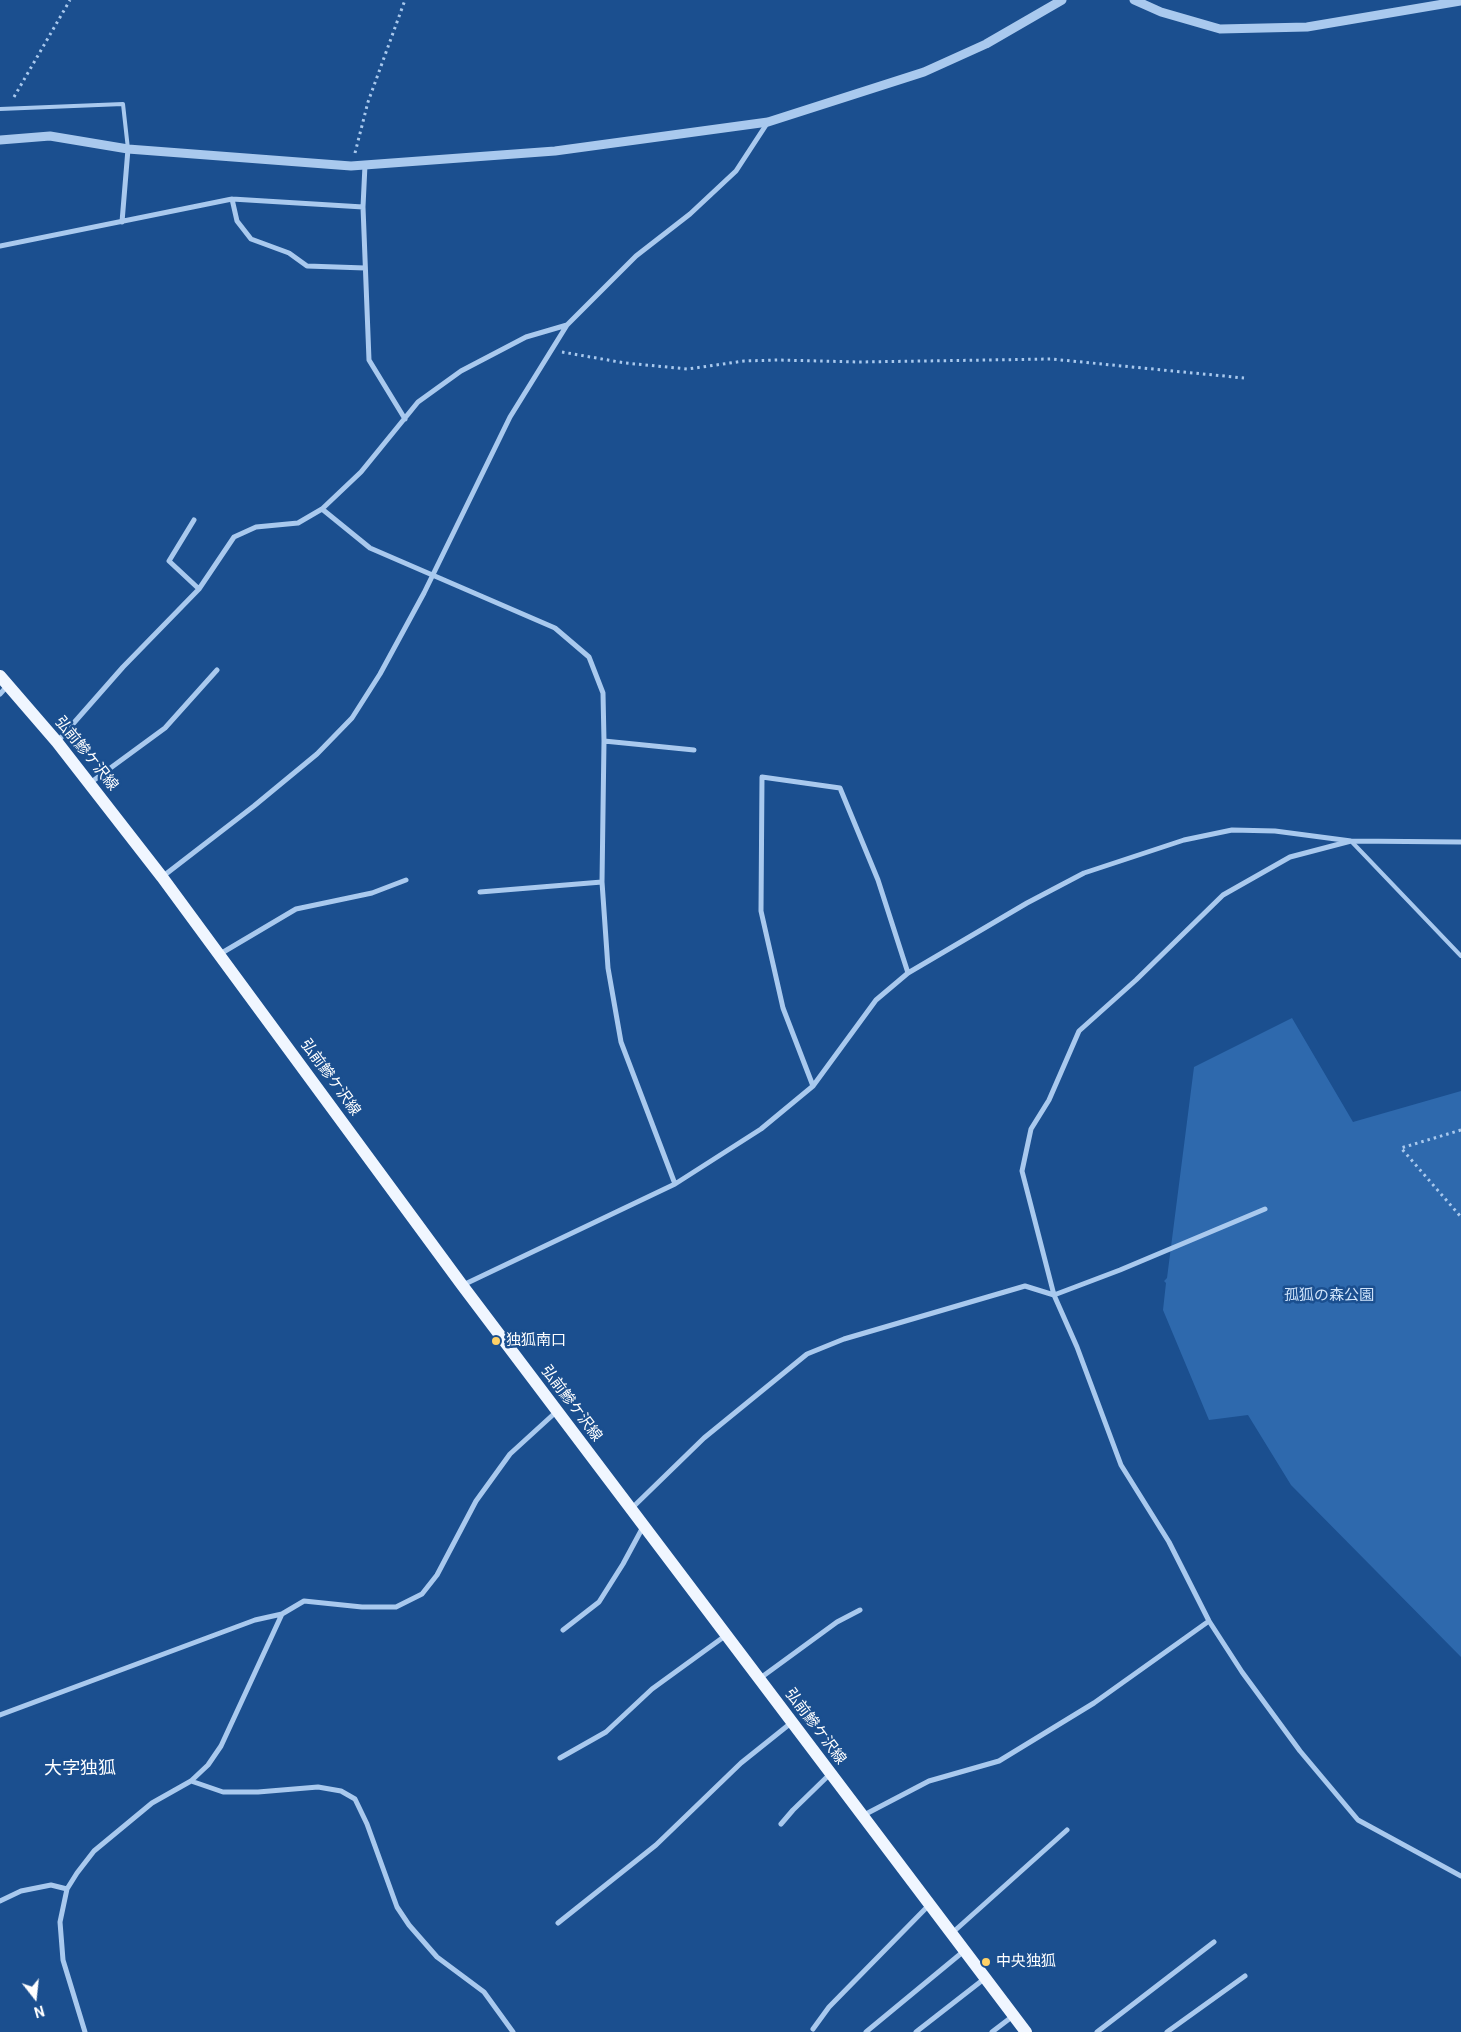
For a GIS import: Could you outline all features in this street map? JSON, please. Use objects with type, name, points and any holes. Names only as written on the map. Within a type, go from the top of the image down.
[{"type":"main road","name":"弘前鰺ケ沢線","points":[[3,685],[57,742],[162,877],[462,1285],[1026,2032]]},
{"type":"street","points":[[0,140],[50,136],[128,150],[351,166],[555,152],[768,122],[924,72],[986,44],[1062,0]]},
{"type":"street","points":[[1134,0],[1161,12],[1220,29],[1307,27],[1461,2]]},
{"type":"street","points":[[162,877],[254,806],[317,754],[352,718],[380,674],[433,574],[510,417],[567,325],[636,256],[690,214],[736,170],[768,122]]},
{"type":"street","points":[[122,222],[128,150]]},
{"type":"street","points":[[366,165],[363,207],[369,360],[404,419]]},
{"type":"street","points":[[0,246],[232,199],[363,207]]},
{"type":"street","points":[[232,199],[237,221],[251,239],[290,253],[307,266],[366,268]]},
{"type":"street","points":[[57,742],[123,667],[199,589],[234,538],[256,528],[298,523],[322,509],[361,472],[418,402],[462,371],[526,337],[567,325]]},
{"type":"street","points":[[322,509],[370,548],[555,628],[589,658],[602,693],[604,741],[602,882],[608,968],[621,1042],[675,1184]]},
{"type":"street","points":[[194,520],[169,561],[199,589]]},
{"type":"street","points":[[89,784],[165,728],[217,670]]},
{"type":"street","points":[[604,741],[694,750]]},
{"type":"street","points":[[813,1086],[782,1008],[761,911],[762,777],[840,788],[878,880],[908,973]]},
{"type":"street","points":[[462,1285],[675,1184],[761,1129],[813,1086],[876,1000],[908,973],[1027,903],[1084,873],[1184,840],[1232,830],[1275,831],[1351,841],[1461,842]]},
{"type":"street","points":[[1351,841],[1290,857],[1222,895],[1136,980],[1079,1031],[1049,1100],[1031,1129],[1022,1171],[1054,1295],[1078,1347],[1121,1465],[1169,1542],[1209,1621],[1242,1672],[1300,1751],[1358,1820],[1461,1876]]},
{"type":"street","points":[[219,954],[296,908],[372,893],[406,880]]},
{"type":"street","points":[[480,892],[602,882]]},
{"type":"street","points":[[631,1509],[704,1438],[806,1354],[844,1339],[1025,1286],[1054,1295],[1120,1270],[1265,1209]]},
{"type":"street","points":[[0,1715],[256,1620],[282,1614],[304,1601],[362,1607],[396,1607],[422,1594],[437,1575],[481,1493],[510,1454],[557,1411]]},
{"type":"street","points":[[563,1630],[599,1602],[623,1564],[643,1526]]},
{"type":"street","points":[[759,1679],[837,1622],[860,1610]]},
{"type":"street","points":[[85,2032],[63,1960],[60,1922],[67,1889],[94,1851],[152,1803],[191,1781],[208,1765],[221,1746],[282,1614]]},
{"type":"street","points":[[862,1816],[929,1782],[999,1761],[1094,1703],[1209,1621]]},
{"type":"street","points":[[560,1758],[606,1732],[652,1689],[726,1635]]},
{"type":"street","points":[[558,1923],[656,1845],[742,1763],[792,1723]]},
{"type":"street","points":[[782,1824],[793,1810],[830,1774]]},
{"type":"street","points":[[191,1781],[224,1792],[258,1792],[318,1787],[341,1791],[356,1798],[368,1824],[397,1907],[409,1925],[437,1957],[484,1992],[513,2032]]},
{"type":"street","points":[[951,1934],[1066,1830]]},
{"type":"street","points":[[0,1901],[20,1891],[51,1885],[67,1889]]},
{"type":"street","points":[[813,2029],[829,2007],[929,1905]]},
{"type":"street","points":[[1097,2032],[1214,1942]]},
{"type":"street","points":[[866,2032],[964,1951]]},
{"type":"street","points":[[1168,2032],[1245,1976]]},
{"type":"street","points":[[916,2032],[985,1979]]},
{"type":"street","points":[[992,2032],[1013,2016]]},
{"type":"lane","points":[[0,109],[123,104],[128,150]]},
{"type":"lane","points":[[1351,841],[1461,956]]},
{"type":"path","points":[[8,108],[70,0]]},
{"type":"path","points":[[351,166],[368,102],[405,0]]},
{"type":"path","points":[[552,350],[625,363],[688,369],[744,361],[778,360],[860,362],[1050,359],[1244,378]]},
{"type":"path","points":[[1461,1130],[1401,1148],[1461,1217]]},
{"type":"green space","name":"孤狐の森公園","points":[[1292,1018],[1353,1122],[1461,1091],[1461,1657],[1291,1485],[1248,1415],[1209,1420],[1163,1310],[1166,1283],[1164,1281],[1167,1278],[1194,1067]]},
{"type":"place","name":"独狐南口","points":[[496,1341]]},
{"type":"place","name":"中央独狐","points":[[986,1962]]},
{"type":"district","name":"大字独狐","points":[[80,1769]]}]
